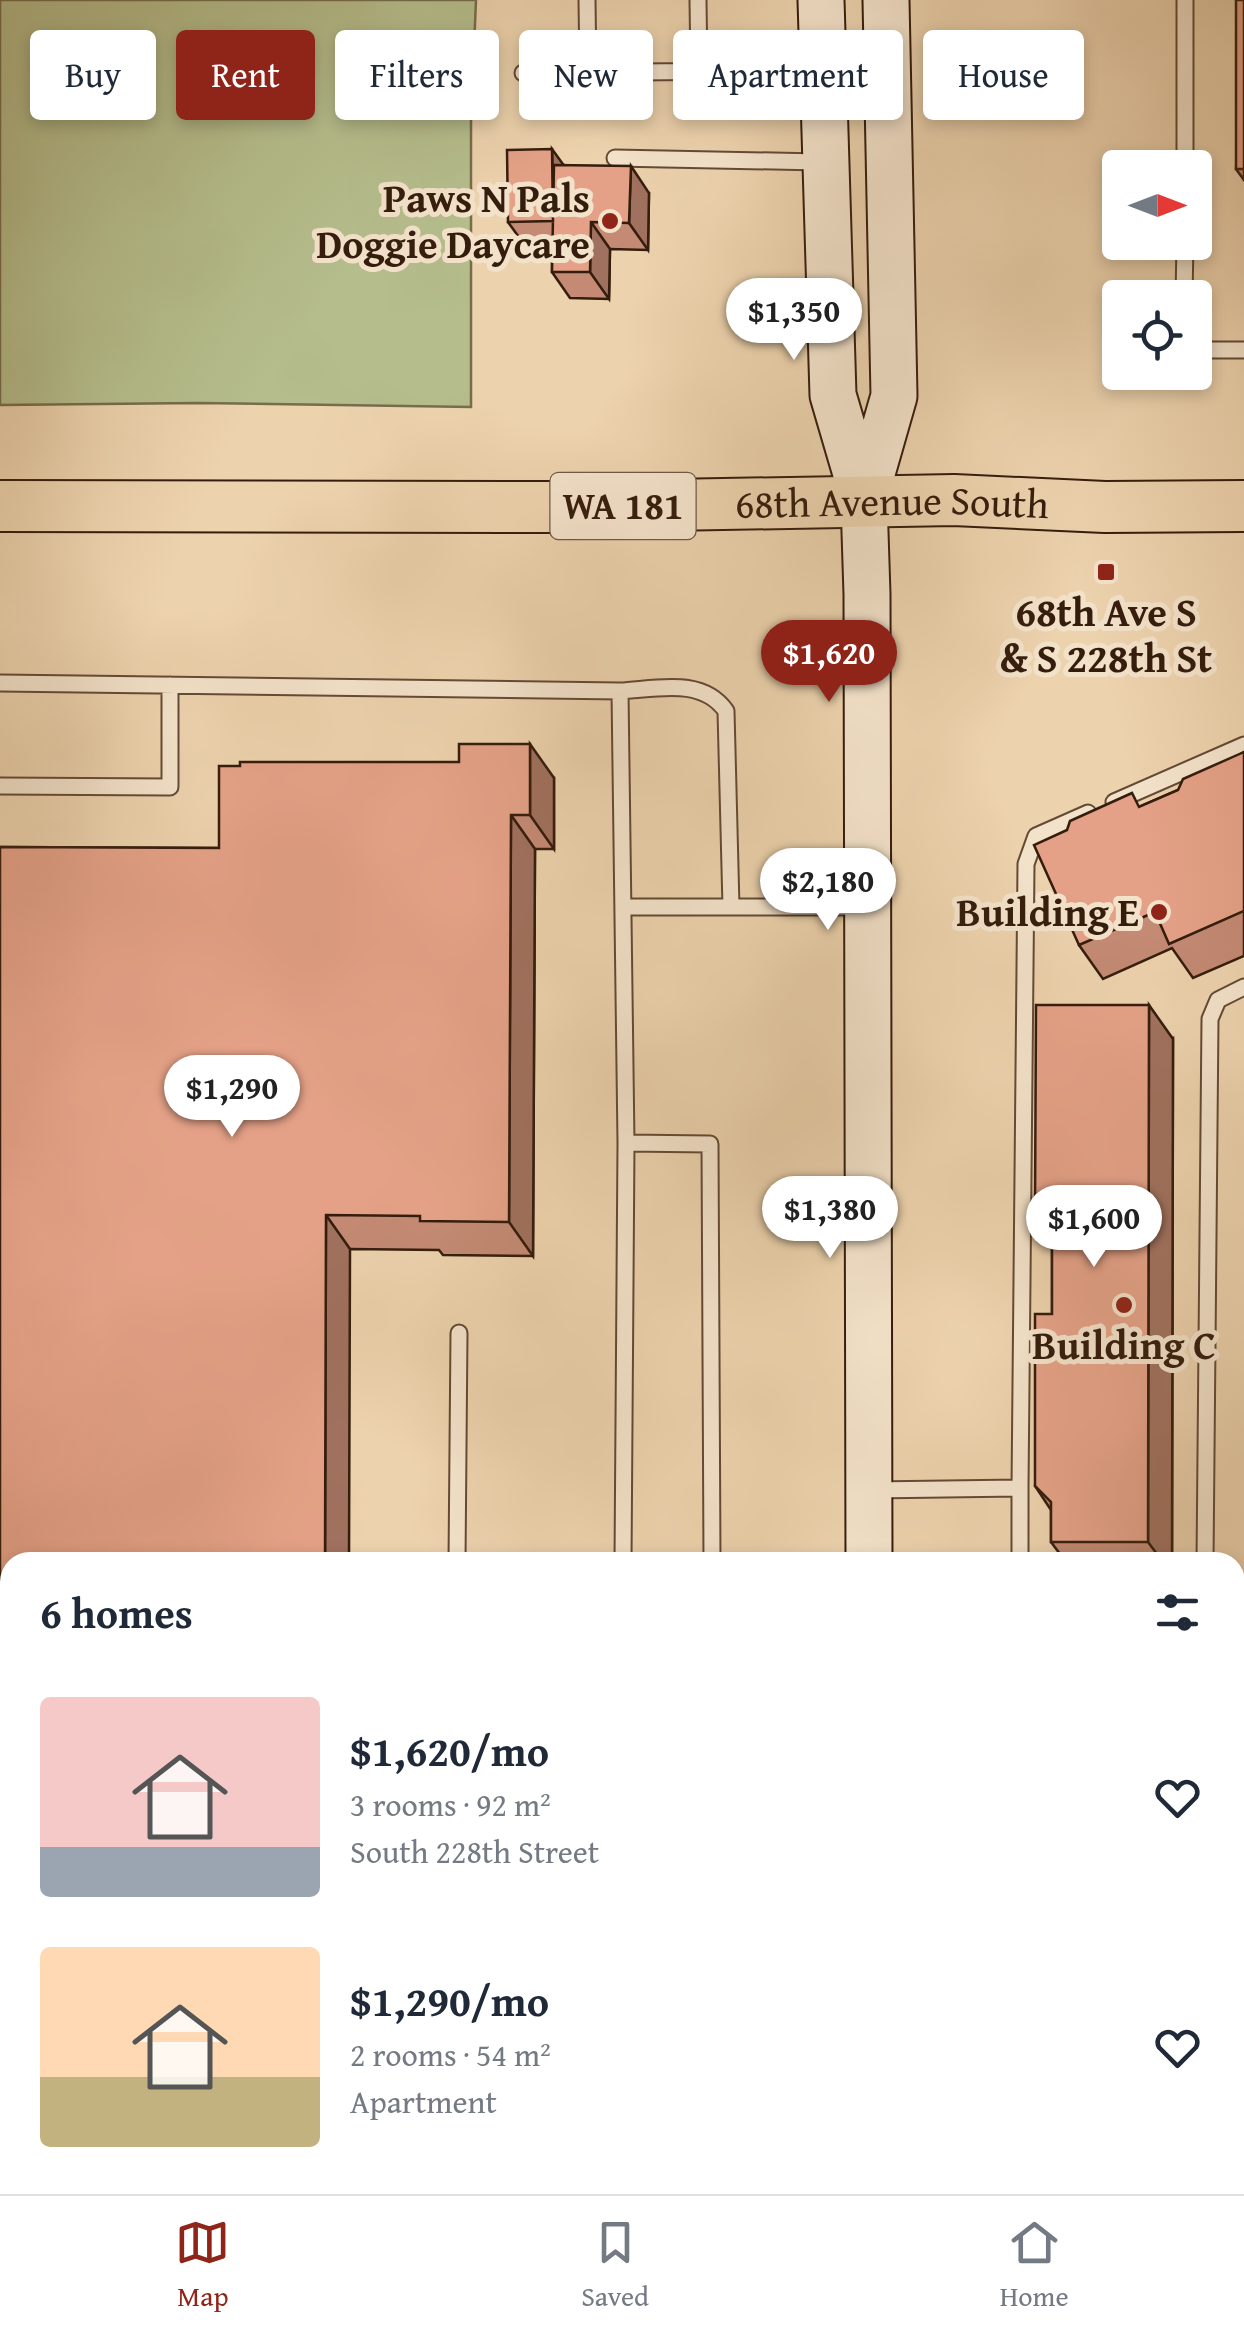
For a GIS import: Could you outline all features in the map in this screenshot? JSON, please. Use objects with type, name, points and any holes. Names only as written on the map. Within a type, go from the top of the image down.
[{"type":"main road","points":[[821,0],[833,395],[864,501],[867,594],[869,1552]]},
{"type":"main road","points":[[864,501],[894,396],[886,0]]},
{"type":"main road","name":"68th Avenue South","points":[[0,506],[557,507],[954,500],[1105,507],[1244,506]]},
{"type":"lane","points":[[588,0],[588,30]]},
{"type":"lane","points":[[698,0],[698,30]]},
{"type":"lane","points":[[1185,0],[1185,150]]},
{"type":"lane","points":[[615,158],[824,162]]},
{"type":"lane","points":[[1212,350],[1244,350]]},
{"type":"lane","points":[[0,683],[696,688],[718,700],[726,711],[730,907]]},
{"type":"lane","points":[[0,786],[170,787],[170,685]]},
{"type":"lane","points":[[620,690],[626,1143],[623,1552]]},
{"type":"lane","points":[[1020,1552],[1026,864],[1036,836],[1244,745]]},
{"type":"lane","points":[[624,907],[866,907]]},
{"type":"lane","points":[[1205,1552],[1210,1019],[1218,1000],[1244,988]]},
{"type":"lane","points":[[626,1143],[710,1144],[712,1552]]},
{"type":"lane","points":[[458,1552],[459,1333]]},
{"type":"lane","points":[[868,1490],[1020,1488]]},
{"type":"green space","points":[[0,0],[476,0],[475,30],[335,30],[335,120],[471,120],[471,407],[0,405]]},
{"type":"building","points":[[1236,0],[1244,0],[1244,169],[1236,169]]},
{"type":"building","points":[[552,149],[553,221],[508,222],[507,150]]},
{"type":"building","points":[[554,165],[631,166],[629,223],[591,222],[590,272],[552,272]]},
{"type":"building","points":[[459,744],[530,744],[530,815],[511,815],[509,1222],[326,1215],[325,1552],[0,1552],[0,847],[219,848],[219,766],[240,766],[240,762],[459,762]]},
{"type":"building","name":"Building E","points":[[1244,752],[1244,911],[1169,944],[1155,912],[1079,945],[1034,845],[1067,830],[1070,821],[1132,793],[1139,807],[1178,790],[1183,779]]},
{"type":"building","name":"Building C","points":[[1036,1005],[1149,1005],[1148,1542],[1051,1542],[1051,1502],[1035,1486],[1035,1314],[1052,1314],[1052,1227],[1035,1212]]},
{"type":"place","name":"Paws N Pals Doggie Daycare","points":[[610,221]]},
{"type":"place","name":"68th Ave S & S 228th St","points":[[1106,572]]},
{"type":"place","name":"Building E","points":[[1159,912]]},
{"type":"place","name":"Building C","points":[[1124,1305]]}]
